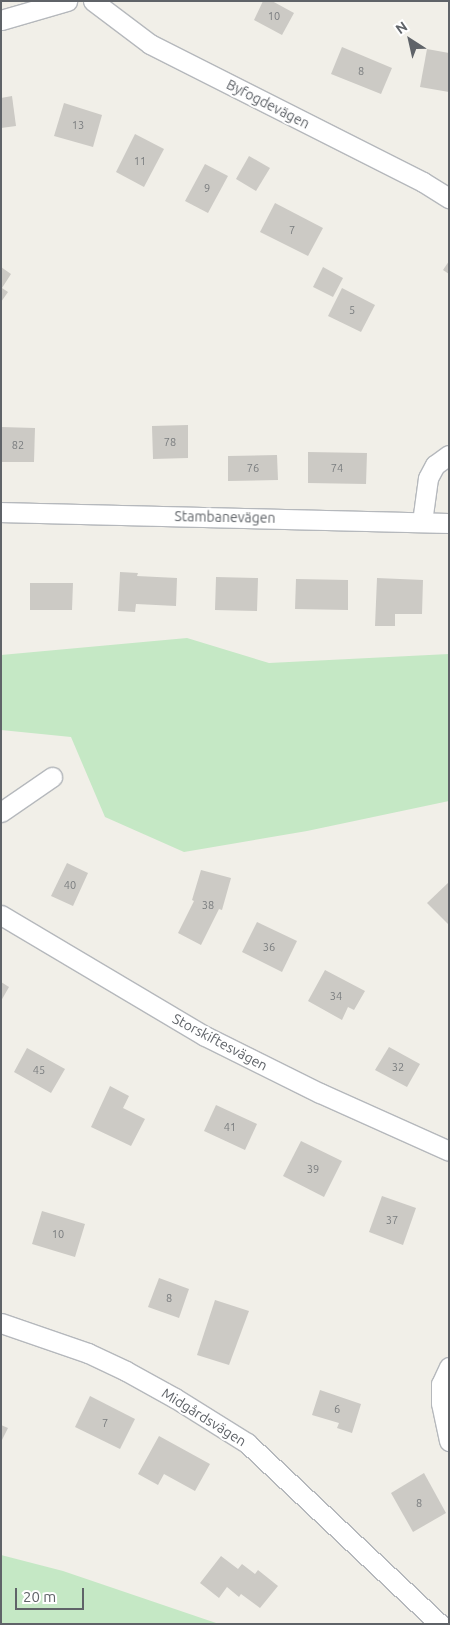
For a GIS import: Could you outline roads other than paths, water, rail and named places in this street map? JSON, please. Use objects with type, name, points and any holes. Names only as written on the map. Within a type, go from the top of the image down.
[{"type":"street","points":[[1,20],[67,1]]},
{"type":"street","name":"Byfogdevägen","points":[[93,1],[150,44],[423,182],[449,198]]},
{"type":"street","points":[[422,522],[428,478],[435,465],[449,455]]},
{"type":"street","name":"Stambanevägen","points":[[1,512],[449,523]]},
{"type":"street","points":[[1,812],[52,777]]},
{"type":"street","name":"Storskiftesvägen","points":[[1,914],[205,1036],[320,1093],[449,1151]]},
{"type":"street","name":"Midgårdsvägen","points":[[1,1323],[88,1353],[126,1371],[176,1398],[247,1443],[440,1624]]},
{"type":"street","points":[[449,1367],[441,1384],[441,1403],[449,1441]]}]
